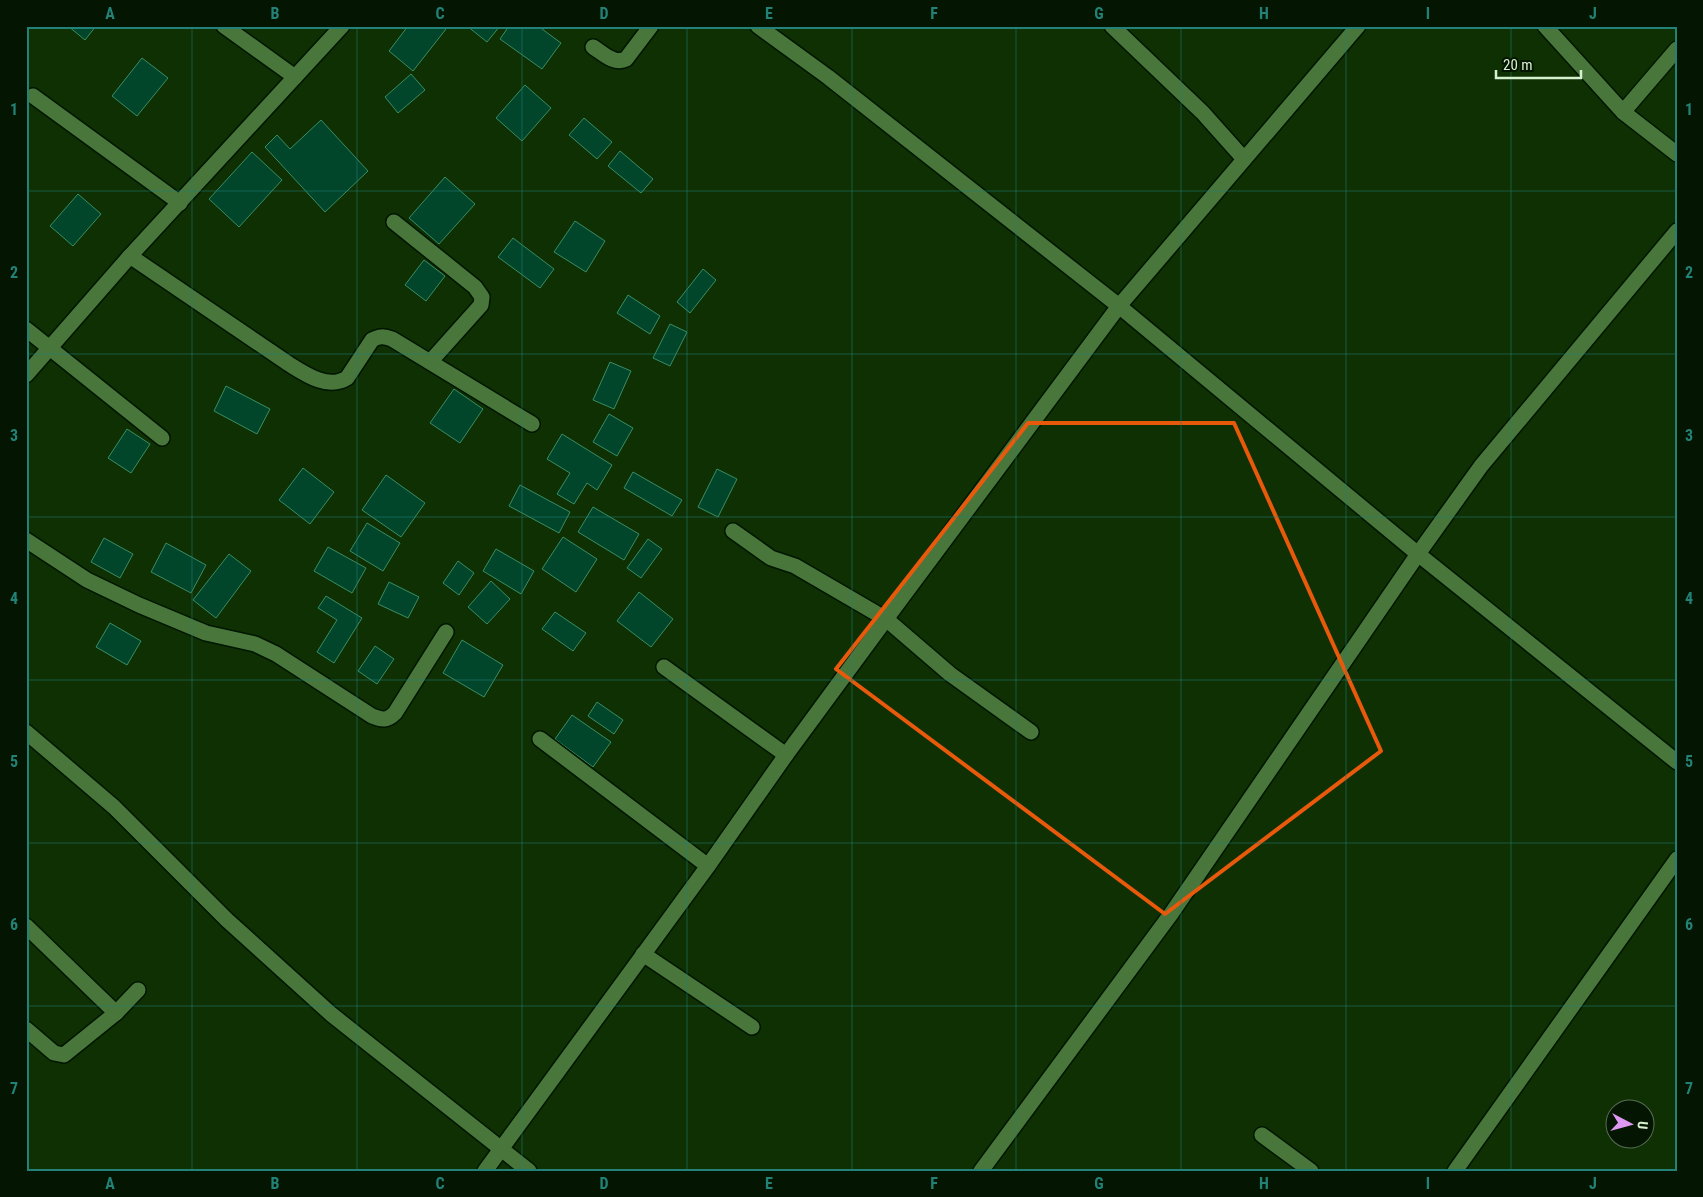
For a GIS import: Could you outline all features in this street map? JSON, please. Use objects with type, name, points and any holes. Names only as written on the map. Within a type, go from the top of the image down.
[{"type":"street","points":[[224,26],[295,77]]},
{"type":"street","points":[[26,375],[130,256],[342,26]]},
{"type":"street","points":[[593,47],[613,60],[621,61],[626,59],[651,26]]},
{"type":"street","points":[[758,26],[828,77],[1119,306],[1418,554],[1677,762]]},
{"type":"street","points":[[1112,26],[1203,113],[1244,160]]},
{"type":"street","points":[[485,1171],[708,866],[786,755],[1119,306],[1358,26]]},
{"type":"street","points":[[1545,26],[1623,112],[1677,154]]},
{"type":"street","points":[[1623,112],[1677,49]]},
{"type":"street","points":[[33,96],[180,202]]},
{"type":"street","points":[[394,222],[475,287],[482,297],[481,306],[430,362]]},
{"type":"street","points":[[981,1171],[1170,914],[1418,554],[1481,466],[1677,231]]},
{"type":"street","points":[[130,256],[289,364],[324,382],[335,383],[347,378],[372,340],[378,337],[392,339],[532,424]]},
{"type":"street","points":[[26,329],[162,438]]},
{"type":"street","points":[[733,531],[772,558],[795,566],[886,619],[950,674],[1031,732]]},
{"type":"street","points":[[26,540],[87,580],[139,605],[206,633],[255,644],[276,654],[372,716],[382,720],[388,719],[395,713],[446,632]]},
{"type":"street","points":[[664,667],[786,755]]},
{"type":"street","points":[[26,732],[114,807],[227,920],[332,1014],[530,1171]]},
{"type":"street","points":[[540,739],[708,866]]},
{"type":"street","points":[[1455,1171],[1677,859]]},
{"type":"street","points":[[26,926],[116,1013]]},
{"type":"street","points":[[643,954],[752,1027]]},
{"type":"street","points":[[26,1029],[54,1053],[64,1055],[116,1013],[138,990]]},
{"type":"street","points":[[1262,1135],[1311,1171]]},
{"type":"highlighted area","points":[[1028,423],[1234,423],[1381,751],[1165,914],[836,669]]},
{"type":"building","points":[[68,26],[96,26],[85,40]]},
{"type":"building","points":[[408,26],[442,26],[446,29],[413,71],[389,51]]},
{"type":"building","points":[[467,26],[500,26],[487,42]]},
{"type":"building","points":[[509,26],[538,26],[561,43],[542,69],[500,39]]},
{"type":"building","points":[[142,58],[168,78],[137,116],[112,96]]},
{"type":"building","points":[[411,74],[425,90],[398,113],[385,97]]},
{"type":"building","points":[[525,85],[551,108],[522,141],[496,118]]},
{"type":"building","points":[[584,118],[612,142],[597,159],[569,135]]},
{"type":"building","points":[[321,120],[368,171],[325,212],[265,147],[277,135],[290,149]]},
{"type":"building","points":[[620,151],[653,179],[641,193],[608,166]]},
{"type":"building","points":[[252,152],[282,180],[239,227],[209,199]]},
{"type":"building","points":[[445,177],[475,204],[439,244],[409,218]]},
{"type":"building","points":[[78,194],[101,214],[73,246],[50,226]]},
{"type":"building","points":[[575,221],[605,241],[586,272],[554,252]]},
{"type":"building","points":[[513,238],[554,269],[540,288],[498,257]]},
{"type":"building","points":[[424,260],[445,276],[426,301],[405,285]]},
{"type":"building","points":[[703,269],[716,280],[690,313],[677,302]]},
{"type":"building","points":[[628,295],[660,316],[650,334],[617,313]]},
{"type":"building","points":[[670,324],[687,332],[670,366],[653,358]]},
{"type":"building","points":[[610,362],[631,371],[614,409],[593,400]]},
{"type":"building","points":[[226,386],[270,409],[257,434],[214,411]]},
{"type":"building","points":[[454,389],[483,409],[460,443],[430,423]]},
{"type":"building","points":[[609,414],[633,428],[617,456],[593,442]]},
{"type":"building","points":[[127,429],[150,444],[131,473],[108,458]]},
{"type":"building","points":[[562,434],[612,465],[597,490],[587,483],[574,504],[557,494],[570,473],[547,459]]},
{"type":"building","points":[[303,468],[334,492],[310,524],[279,500]]},
{"type":"building","points":[[717,469],[737,479],[718,517],[698,507]]},
{"type":"building","points":[[633,472],[682,500],[672,516],[624,488]]},
{"type":"building","points":[[386,475],[425,503],[401,537],[362,510]]},
{"type":"building","points":[[520,485],[570,512],[559,533],[509,506]]},
{"type":"building","points":[[593,507],[639,534],[624,560],[578,532]]},
{"type":"building","points":[[367,523],[400,543],[383,571],[350,551]]},
{"type":"building","points":[[563,537],[597,559],[576,592],[542,569]]},
{"type":"building","points":[[104,538],[133,554],[120,578],[91,562]]},
{"type":"building","points":[[648,539],[662,549],[641,578],[627,568]]},
{"type":"building","points":[[166,543],[206,565],[191,593],[151,572]]},
{"type":"building","points":[[328,547],[366,568],[352,593],[314,571]]},
{"type":"building","points":[[496,549],[534,571],[521,594],[483,571]]},
{"type":"building","points":[[229,554],[251,571],[216,618],[193,600]]},
{"type":"building","points":[[458,561],[474,573],[459,595],[443,583]]},
{"type":"building","points":[[491,581],[510,599],[487,624],[468,607]]},
{"type":"building","points":[[389,582],[419,597],[408,618],[378,604]]},
{"type":"building","points":[[639,592],[673,619],[651,647],[617,621]]},
{"type":"building","points":[[326,596],[362,618],[334,663],[317,652],[337,620],[318,608]]},
{"type":"building","points":[[555,612],[586,633],[573,651],[542,629]]},
{"type":"building","points":[[110,623],[141,641],[127,665],[96,647]]},
{"type":"building","points":[[462,640],[503,665],[484,697],[443,673]]},
{"type":"building","points":[[375,646],[394,659],[377,684],[358,671]]},
{"type":"building","points":[[597,702],[623,720],[614,734],[588,716]]},
{"type":"building","points":[[572,715],[611,742],[593,767],[555,739]]}]
